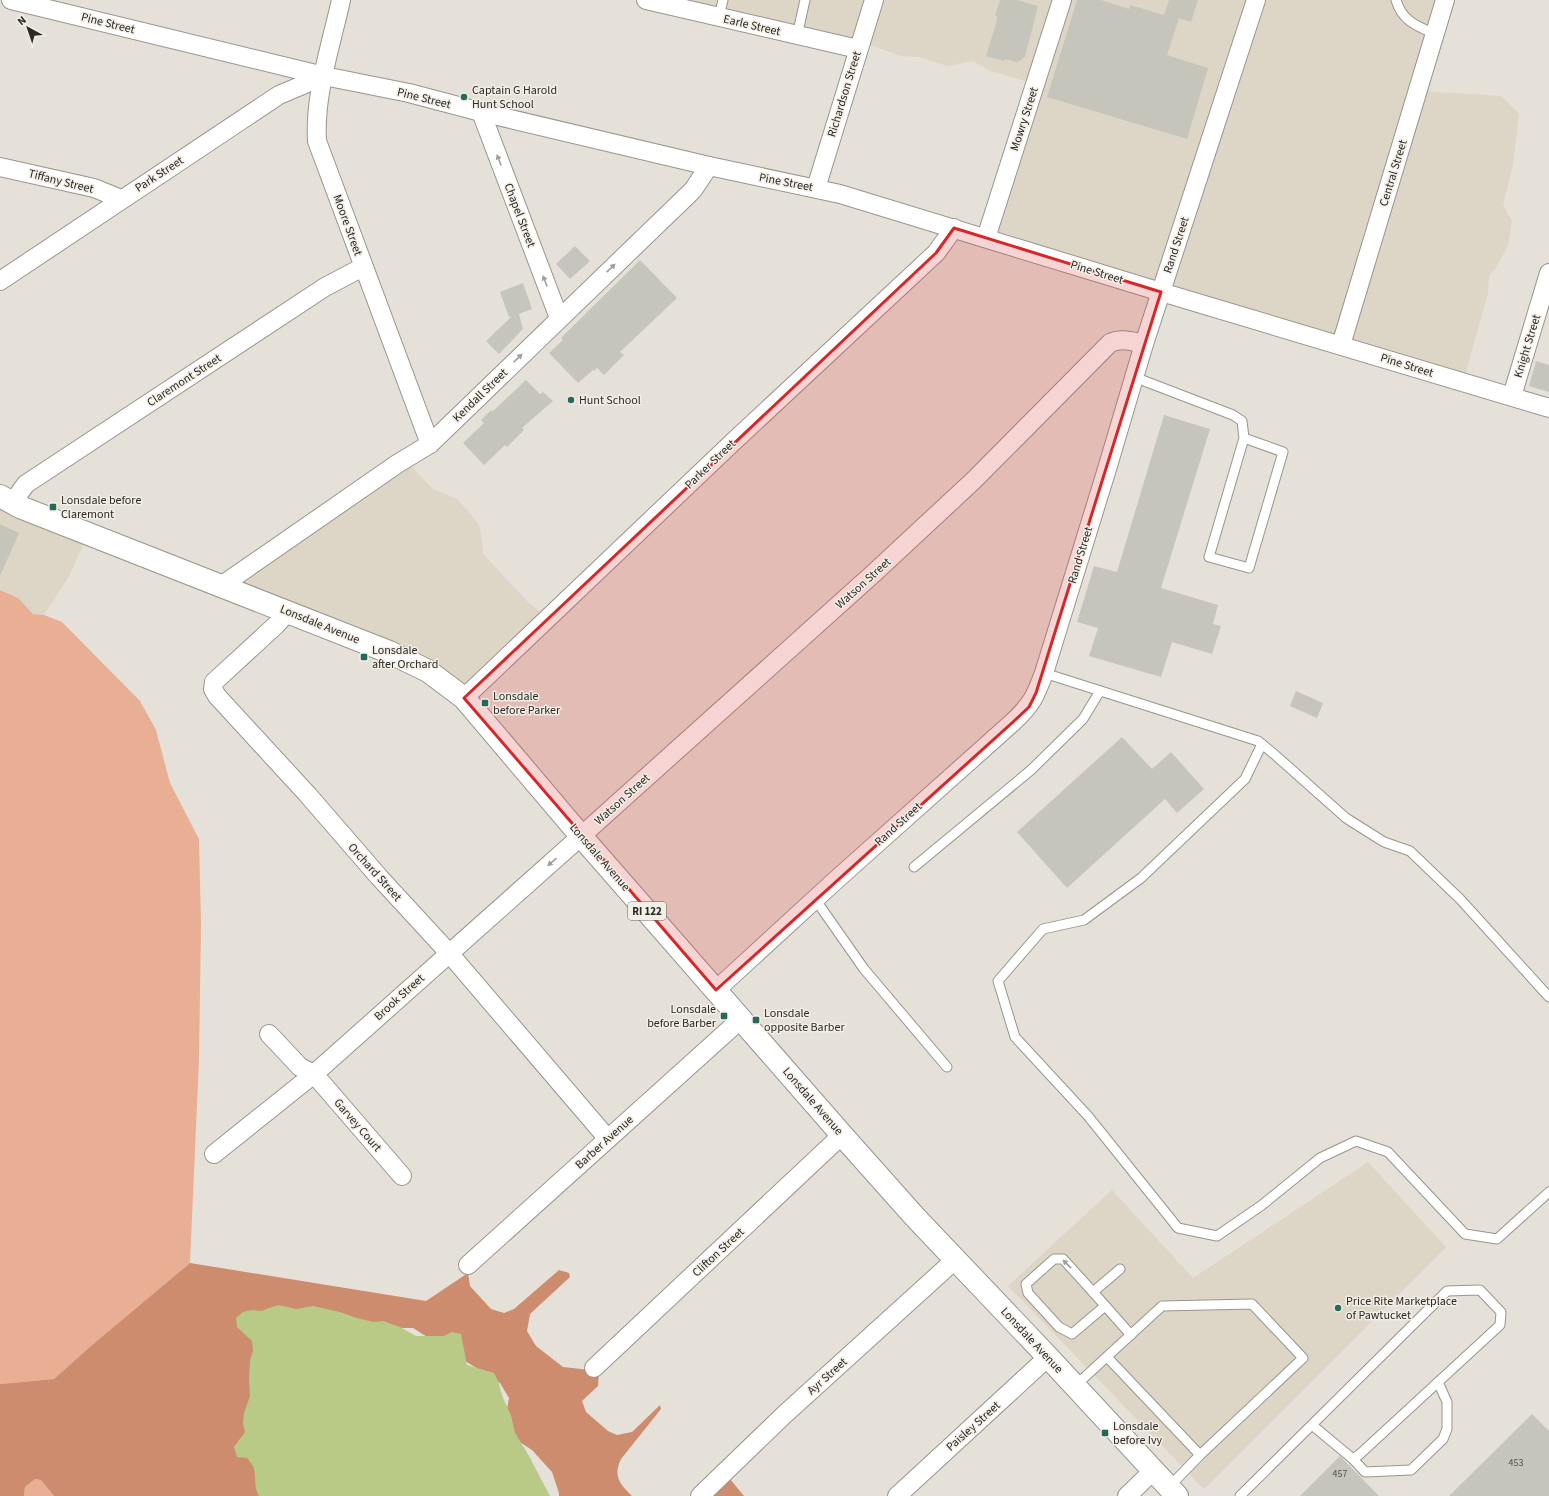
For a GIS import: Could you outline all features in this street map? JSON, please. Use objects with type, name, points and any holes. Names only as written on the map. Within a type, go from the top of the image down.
[{"type":"main road","name":"Lonsdale Avenue","points":[[6,499],[20,507],[389,652],[428,671],[464,698],[581,836],[915,1217],[1076,1386],[1153,1472],[1173,1492]]},
{"type":"street","name":"Pine Street","points":[[11,0],[324,76],[409,93],[481,112],[709,166],[816,188],[954,228],[1161,292],[1549,408]]},
{"type":"street","name":"Moore Street","points":[[342,0],[324,76],[316,122],[317,141],[430,444]]},
{"type":"street","name":"Earle Street","points":[[646,0],[858,49]]},
{"type":"street","name":"Richardson Street","points":[[816,188],[874,0]]},
{"type":"street","name":"Mowry Street","points":[[986,238],[1062,0]]},
{"type":"street","name":"Rand Street","points":[[716,990],[1028,707],[1036,693],[1044,673],[1144,344],[1256,0]]},
{"type":"street","name":"Central Street","points":[[1341,345],[1446,0]]},
{"type":"street","name":"Park Street","points":[[0,281],[279,95],[324,76]]},
{"type":"street","name":"Chapel Street","points":[[481,112],[559,318]]},
{"type":"street","name":"Tiffany Street","points":[[0,166],[94,188],[121,199]]},
{"type":"street","name":"Kendall Street","points":[[220,586],[397,464],[430,444],[693,190],[709,166]]},
{"type":"street","name":"Parker Street","points":[[464,698],[733,442],[936,253],[954,228]]},
{"type":"street","name":"Claremont Street","points":[[6,499],[26,484],[325,287],[363,267]]},
{"type":"street","name":"Knight Street","points":[[1512,396],[1549,273]]},
{"type":"street","name":"Watson Street","points":[[581,836],[874,573],[974,480],[1105,347],[1117,340],[1144,344]]},
{"type":"street","name":"Orchard Street","points":[[288,612],[214,682],[213,689],[217,696],[308,795],[364,860],[449,953],[608,1139]]},
{"type":"street","name":"Brook Street","points":[[214,1154],[314,1074],[581,836]]},
{"type":"street","name":"Barber Avenue","points":[[468,1265],[741,1019]]},
{"type":"street","name":"Garvey Court","points":[[269,1034],[300,1067],[314,1074],[402,1176]]},
{"type":"street","name":"Clifton Street","points":[[594,1368],[842,1135]]},
{"type":"street","name":"Ayr Street","points":[[700,1496],[785,1414],[956,1259]]},
{"type":"street","name":"Paisley Street","points":[[897,1496],[1048,1357]]},
{"type":"street","points":[[1127,1496],[1153,1472]]},
{"type":"lane","points":[[718,17],[722,0]]},
{"type":"lane","points":[[797,36],[805,0]]},
{"type":"lane","points":[[1396,0],[1399,10],[1406,18],[1419,27],[1435,34]]},
{"type":"lane","points":[[1134,377],[1233,415],[1242,422],[1244,438],[1210,557],[1249,568],[1283,452],[1244,438]]},
{"type":"lane","points":[[1044,673],[1258,741],[1346,818],[1384,842],[1410,851],[1460,899],[1549,997]]},
{"type":"lane","points":[[914,867],[1031,770],[1083,719],[1100,691]]},
{"type":"lane","points":[[1262,744],[1245,779],[1141,878],[1084,920],[1042,929],[998,981],[1014,1037],[1088,1116],[1178,1228],[1217,1236],[1262,1205],[1320,1158],[1356,1141],[1388,1152],[1465,1234],[1497,1239],[1549,1192]]},
{"type":"lane","points":[[815,899],[864,969],[946,1067]]},
{"type":"lane","points":[[1105,1306],[1072,1334],[1059,1327],[1028,1293],[1026,1284],[1054,1259],[1063,1259],[1131,1335]]},
{"type":"lane","points":[[1093,1292],[1120,1269]]},
{"type":"lane","points":[[1240,1496],[1447,1291],[1480,1290],[1501,1312],[1500,1325],[1353,1459]]},
{"type":"lane","points":[[1076,1386],[1162,1306],[1252,1304],[1303,1358],[1200,1455],[1173,1492]]},
{"type":"lane","points":[[1107,1357],[1200,1455]]},
{"type":"lane","points":[[1312,1424],[1353,1459],[1365,1472],[1411,1470],[1443,1439],[1447,1430],[1446,1402],[1438,1382]]},
{"type":"highlighted area","points":[[954,228],[1161,292],[1036,693],[1029,707],[716,990],[464,698],[936,253]]},
{"type":"shaded area","points":[[638,0],[1448,0],[1424,91],[1501,96],[1519,114],[1513,165],[1503,205],[1512,221],[1508,246],[1497,266],[1489,276],[1488,293],[1462,386],[993,243],[1037,84],[990,71],[973,61],[947,66],[919,57],[901,56],[865,43]]},
{"type":"shaded area","points":[[410,465],[433,489],[457,499],[479,524],[484,555],[528,602],[550,619],[473,695],[227,581]]},
{"type":"shaded area","points":[[0,495],[86,539],[68,578],[44,615],[33,614],[18,598],[0,590]]},
{"type":"shaded area","points":[[0,590],[18,598],[33,614],[44,615],[62,622],[140,701],[156,730],[170,783],[199,839],[201,924],[199,1060],[190,1263],[92,1345],[54,1379],[0,1384]]},
{"type":"shaded area","points":[[1368,1162],[1446,1247],[1204,1489],[1008,1286],[1112,1190],[1193,1278]]},
{"type":"shaded area","points":[[190,1263],[426,1301],[468,1273],[470,1286],[491,1309],[504,1313],[514,1309],[559,1270],[569,1273],[570,1277],[530,1314],[527,1331],[536,1346],[563,1367],[599,1371],[598,1386],[582,1401],[586,1412],[608,1431],[617,1435],[632,1432],[660,1405],[661,1409],[621,1459],[619,1465],[619,1479],[632,1496],[559,1496],[552,1472],[532,1450],[512,1437],[506,1415],[509,1398],[500,1383],[413,1328],[398,1328],[336,1496],[54,1496],[41,1480],[35,1479],[25,1487],[24,1496],[0,1496],[0,1384],[54,1379],[92,1345]]},
{"type":"shaded area","points":[[278,1305],[296,1309],[313,1306],[374,1322],[383,1321],[400,1327],[416,1336],[444,1336],[452,1332],[461,1334],[467,1365],[494,1373],[511,1415],[515,1433],[550,1496],[259,1496],[256,1489],[253,1466],[247,1458],[237,1457],[234,1447],[245,1432],[243,1423],[244,1413],[250,1396],[250,1360],[253,1351],[252,1341],[237,1327],[236,1318],[243,1312],[252,1310],[261,1311]]},
{"type":"shaded area","points":[[725,1473],[744,1496],[698,1496]]},
{"type":"shaded area","points":[[35,1479],[41,1480],[54,1496],[24,1496],[25,1487]]},
{"type":"building","points":[[1000,0],[1017,0],[1038,6],[1025,57],[1018,62],[1005,59],[1004,61],[986,56],[997,20],[997,16],[995,15]]},
{"type":"building","points":[[1077,0],[1101,0],[1129,9],[1130,5],[1164,15],[1169,0],[1198,0],[1191,22],[1179,18],[1167,55],[1208,68],[1187,139],[1047,97]]},
{"type":"building","points":[[575,246],[590,261],[570,279],[556,264]]},
{"type":"building","points":[[640,260],[677,298],[620,352],[624,355],[604,375],[597,368],[578,383],[549,353],[563,340],[561,338]]},
{"type":"building","points":[[523,283],[532,309],[519,314],[523,329],[499,354],[486,341],[512,316],[509,317],[500,292]]},
{"type":"building","points":[[1536,361],[1549,365],[1549,392],[1529,386]]},
{"type":"building","points":[[526,380],[540,394],[543,392],[553,401],[522,428],[524,430],[507,447],[505,445],[484,465],[463,443],[484,423],[481,420],[491,410],[492,412]]},
{"type":"building","points":[[1164,415],[1210,429],[1161,588],[1218,605],[1213,624],[1221,626],[1212,654],[1172,642],[1161,677],[1089,656],[1098,628],[1077,622],[1094,566],[1117,572]]},
{"type":"building","points":[[0,524],[19,533],[0,576]]},
{"type":"building","points":[[1296,691],[1323,703],[1317,718],[1290,706]]},
{"type":"building","points":[[1122,737],[1152,769],[1171,752],[1204,789],[1177,813],[1165,799],[1067,888],[1017,832]]},
{"type":"building","points":[[1532,1414],[1549,1431],[1549,1496],[1449,1496]]},
{"type":"building","points":[[1340,1456],[1379,1496],[1300,1496]]},
{"type":"place","name":"Captain G Harold Hunt School","points":[[464,97]]},
{"type":"place","name":"Hunt School","points":[[571,400]]},
{"type":"place","name":"Lonsdale before Claremont","points":[[53,507]]},
{"type":"place","name":"Lonsdale after Orchard","points":[[364,657]]},
{"type":"place","name":"Lonsdale before Parker","points":[[485,703]]},
{"type":"place","name":"Lonsdale before Barber","points":[[724,1016]]},
{"type":"place","name":"Lonsdale opposite Barber","points":[[756,1020]]},
{"type":"place","name":"Price Rite Marketplace of Pawtucket","points":[[1338,1308]]},
{"type":"place","name":"Lonsdale before Ivy","points":[[1105,1433]]}]
